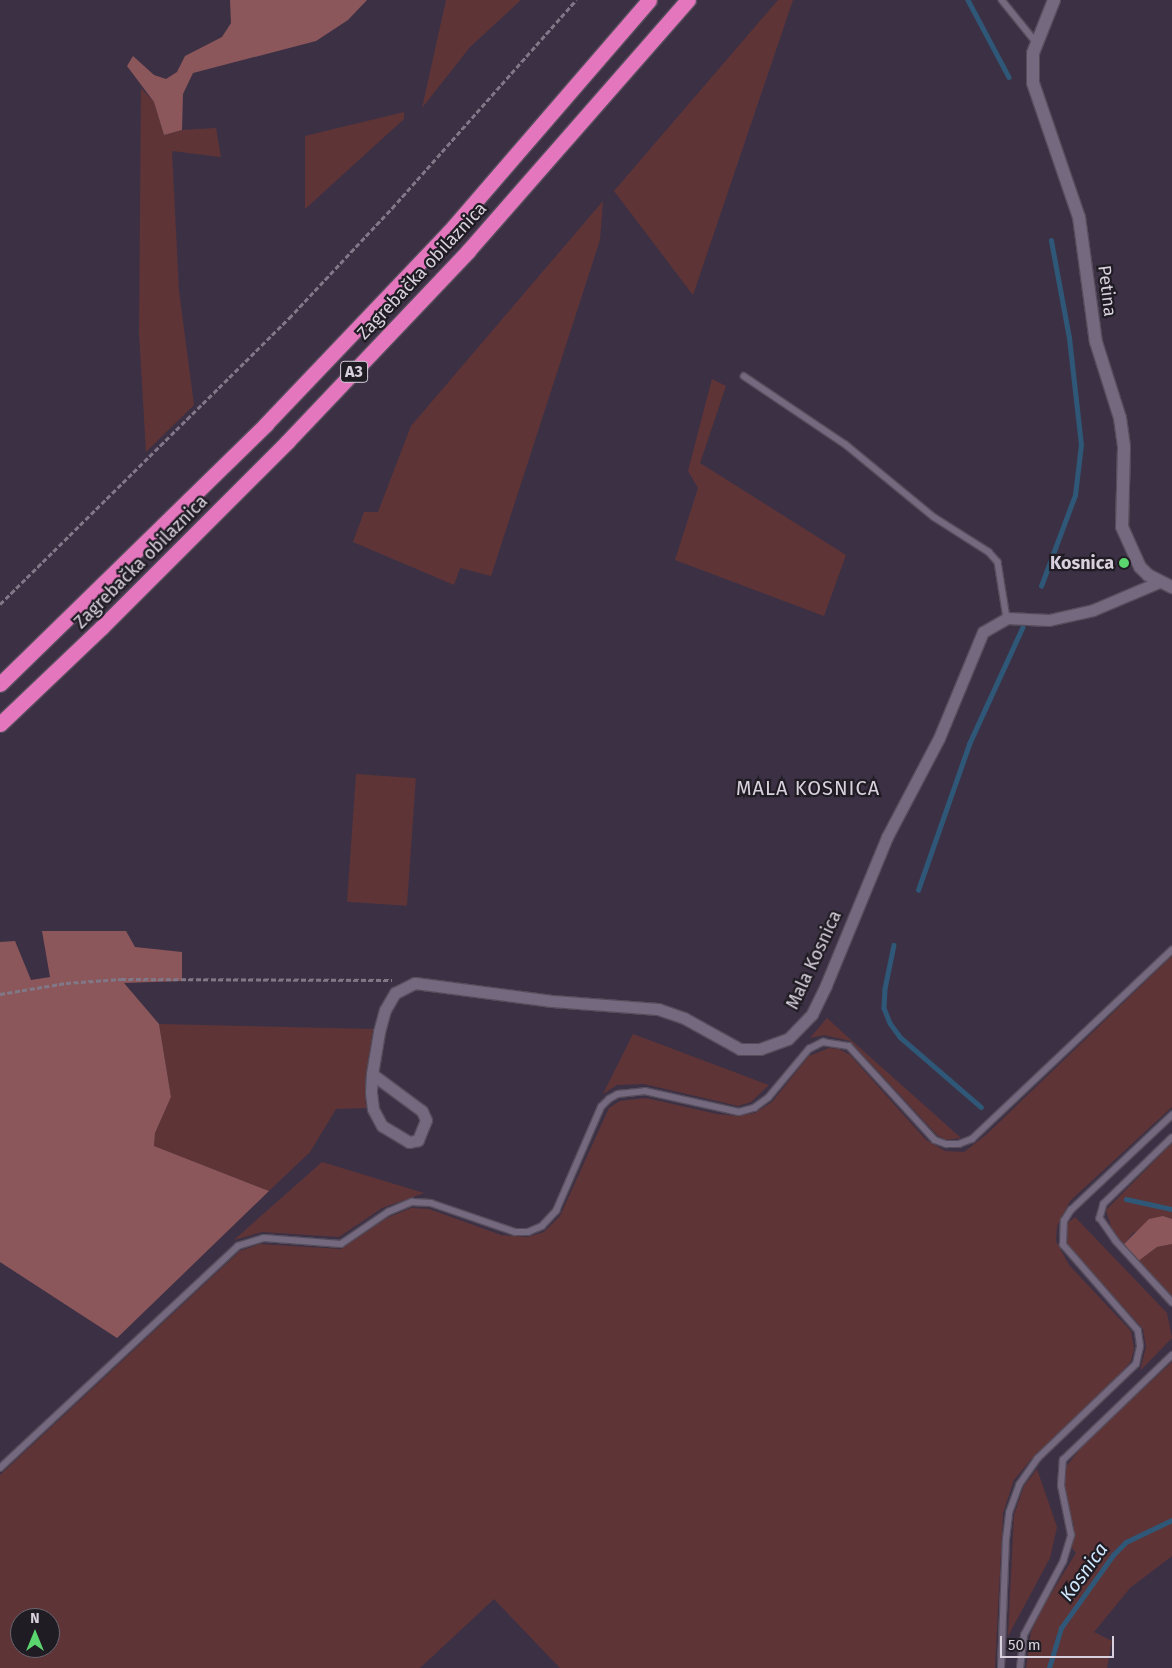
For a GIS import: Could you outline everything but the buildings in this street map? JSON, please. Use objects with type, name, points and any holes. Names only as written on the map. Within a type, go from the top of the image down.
[{"type":"highway","name":"Zagrebačka obilaznica","points":[[0,684],[266,424],[442,239],[648,0]]},
{"type":"highway","name":"Zagrebačka obilaznica","points":[[0,724],[102,627],[287,442],[468,251],[688,0]]},
{"type":"street","name":"Petina","points":[[1054,0],[1036,42],[1033,83],[1079,217],[1096,342],[1120,418],[1124,447],[1122,527],[1136,562],[1159,582],[1172,587]]},
{"type":"street","points":[[1007,618],[1048,620],[1085,612],[1159,582]]},
{"type":"street","name":"Mala Kosnica","points":[[415,983],[552,1001],[658,1009],[684,1018],[740,1049],[760,1049],[788,1040],[812,1014],[826,985],[887,837],[939,738],[978,642],[990,625],[1007,618]]},
{"type":"street","points":[[372,1074],[422,1111],[426,1120],[418,1140],[409,1142],[382,1126],[373,1109],[372,1074],[385,1010],[395,993],[415,983]]},
{"type":"lane","points":[[1002,0],[1036,42]]},
{"type":"lane","points":[[744,376],[846,444],[934,517],[989,552],[998,562],[1007,618]]},
{"type":"lane","points":[[0,1468],[238,1246],[264,1238],[341,1244],[388,1212],[412,1202],[431,1203],[515,1232],[528,1232],[542,1226],[556,1210],[601,1107],[609,1099],[618,1094],[645,1091],[739,1112],[754,1108],[768,1098],[809,1049],[823,1042],[849,1046],[936,1140],[946,1144],[959,1144],[972,1139],[1172,950]]},
{"type":"lane","points":[[1001,1668],[1006,1539],[1009,1513],[1019,1485],[1037,1459],[1136,1364],[1140,1346],[1138,1331],[1063,1245],[1064,1221],[1071,1210],[1172,1115]]},
{"type":"lane","points":[[1172,1138],[1104,1204],[1100,1218],[1116,1241],[1172,1302]]},
{"type":"lane","points":[[1020,1668],[1024,1634],[1063,1562],[1071,1535],[1061,1486],[1063,1460],[1172,1355]]},
{"type":"path","points":[[0,604],[289,318],[392,208],[576,0]]},
{"type":"path","points":[[0,994],[66,983],[121,979],[354,978],[415,983]]},
{"type":"shaded area","points":[[230,0],[367,0],[348,20],[316,41],[193,73],[183,94],[182,130],[164,135],[154,102],[127,66],[133,56],[154,75],[166,79],[177,72],[185,56],[222,37],[231,23]]},
{"type":"shaded area","points":[[446,0],[521,0],[470,47],[422,108]]},
{"type":"shaded area","points":[[778,0],[793,0],[693,295],[614,191]]},
{"type":"shaded area","points":[[141,88],[154,102],[164,135],[182,130],[216,128],[221,157],[172,151],[179,291],[194,405],[146,452],[139,333]]},
{"type":"shaded area","points":[[404,112],[404,119],[305,209],[305,136]]},
{"type":"shaded area","points":[[603,201],[600,240],[491,576],[460,568],[454,585],[353,542],[364,512],[378,512],[411,426]]},
{"type":"shaded area","points":[[712,379],[726,386],[700,463],[846,555],[824,616],[675,560],[698,488],[688,471]]},
{"type":"shaded area","points":[[356,774],[416,778],[407,906],[347,902]]},
{"type":"shaded area","points":[[42,931],[126,931],[135,947],[182,952],[182,981],[124,983],[159,1024],[171,1097],[155,1133],[154,1146],[269,1191],[117,1338],[0,1262],[0,942],[15,941],[31,980],[50,977]]},
{"type":"shaded area","points":[[1172,956],[1172,1107],[1070,1201],[1057,1226],[1056,1241],[1069,1265],[1131,1331],[1134,1349],[1131,1361],[1115,1380],[1033,1457],[1014,1480],[1003,1513],[995,1668],[560,1668],[494,1599],[420,1668],[0,1668],[0,1475],[240,1251],[260,1244],[341,1249],[387,1218],[411,1208],[429,1209],[501,1235],[528,1237],[544,1232],[560,1216],[609,1108],[620,1101],[646,1098],[717,1114],[738,1116],[755,1113],[772,1102],[809,1056],[829,1048],[839,1049],[850,1055],[926,1140],[945,1151],[964,1152],[987,1134]]},
{"type":"shaded area","points":[[827,1018],[961,1138],[946,1140],[937,1135],[850,1041],[824,1035],[810,1038]]},
{"type":"shaded area","points":[[159,1024],[373,1029],[365,1080],[366,1108],[336,1109],[310,1152],[269,1191],[154,1146],[155,1133],[171,1097]]},
{"type":"shaded area","points":[[633,1034],[769,1085],[751,1102],[738,1106],[644,1084],[617,1085],[603,1094]]},
{"type":"shaded area","points":[[1172,1143],[1172,1219],[1163,1216],[1133,1233],[1123,1245],[1112,1230],[1106,1210]]},
{"type":"shaded area","points":[[322,1162],[424,1193],[382,1208],[339,1237],[262,1232],[234,1240]]},
{"type":"shaded area","points":[[1163,1216],[1172,1219],[1172,1244],[1157,1247],[1137,1262],[1123,1245],[1149,1219]]},
{"type":"shaded area","points":[[1075,1217],[1167,1313],[1172,1338],[1140,1371],[1146,1347],[1143,1329],[1067,1244],[1068,1223]]},
{"type":"shaded area","points":[[1172,1244],[1172,1296],[1137,1262],[1157,1247]]},
{"type":"shaded area","points":[[1172,1362],[1172,1556],[1130,1588],[1094,1632],[1112,1641],[1107,1668],[1026,1668],[1031,1632],[1043,1607],[1076,1553],[1072,1548],[1074,1525],[1065,1497],[1065,1468],[1084,1444]]},
{"type":"shaded area","points":[[1037,1469],[1057,1527],[1050,1558],[1008,1636],[1014,1515],[1024,1486]]},
{"type":"waterway","points":[[968,0],[1009,77]]},
{"type":"waterway","points":[[1041,586],[1075,495],[1081,445],[1069,338],[1051,241]]},
{"type":"waterway","points":[[918,890],[969,744],[1022,628]]},
{"type":"waterway","points":[[894,945],[885,989],[884,1008],[890,1023],[900,1037],[981,1107]]},
{"type":"waterway","name":"Kosnica","points":[[1126,1199],[1172,1209]]},
{"type":"waterway","name":"Kosnica","points":[[1049,1668],[1061,1628],[1113,1555],[1126,1542],[1172,1520]]},
{"type":"place","name":"Kosnica","points":[[1124,563]]},
{"type":"district","name":"MALA KOSNICA","points":[[808,788]]}]
